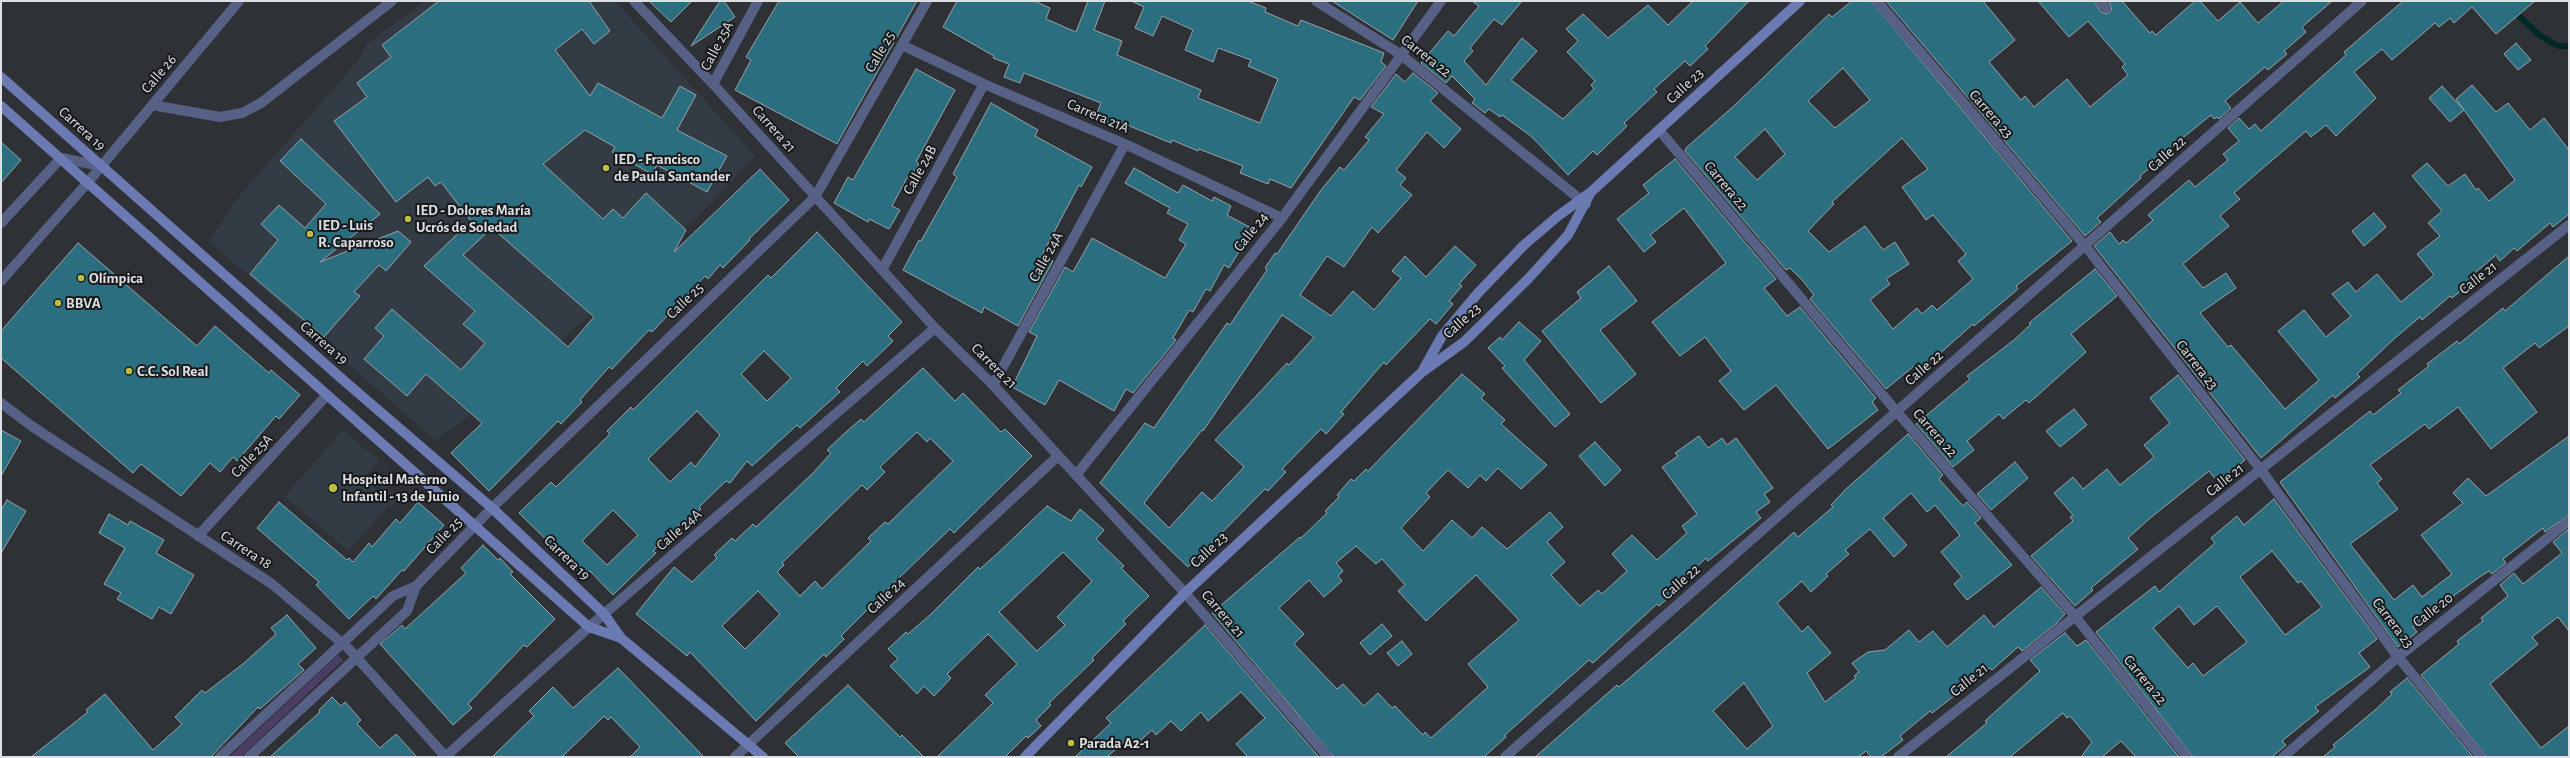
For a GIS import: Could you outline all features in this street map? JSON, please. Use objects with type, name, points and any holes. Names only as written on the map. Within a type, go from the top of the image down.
[{"type":"street","name":"Calle 26","points":[[1,281],[89,181],[239,1]]},
{"type":"street","points":[[152,105],[220,116],[242,113],[261,103],[392,1]]},
{"type":"street","name":"Carrera 21","points":[[634,1],[714,84],[935,328],[993,385],[1185,593],[1328,757]]},
{"type":"street","name":"Calle 25A","points":[[714,84],[758,1]]},
{"type":"street","name":"Calle 25","points":[[220,757],[393,596],[416,586],[492,508],[815,197],[927,1]]},
{"type":"street","name":"Carrera 22","points":[[1316,1],[1400,54],[1583,201]]},
{"type":"street","name":"Calle 24","points":[[1076,475],[1282,218],[1400,54],[1441,1]]},
{"type":"street","name":"Calle 23","points":[[1421,373],[1442,336],[1478,293],[1524,245],[1583,201],[1800,1]]},
{"type":"street","name":"Carrera 23","points":[[1876,1],[2086,247],[2261,470],[2398,656],[2481,757]]},
{"type":"street","name":"Calle 22","points":[[1505,757],[2086,247],[2362,1]]},
{"type":"street","name":"Carrera 21A","points":[[902,45],[984,84],[1125,144],[1282,218]]},
{"type":"street","name":"Carrera 19","points":[[1,77],[492,508],[604,614],[621,638],[763,757]]},
{"type":"street","name":"Calle 24B","points":[[882,270],[984,84]]},
{"type":"street","name":"Carrera 19","points":[[1,106],[89,181],[327,395],[476,525],[589,627],[621,638]]},
{"type":"street","name":"Carrera 22","points":[[1659,130],[1897,412],[2074,615],[2187,757]]},
{"type":"street","name":"Calle 24A","points":[[993,385],[1125,144]]},
{"type":"street","points":[[1,223],[61,158],[101,166]]},
{"type":"street","name":"Calle 23","points":[[1025,757],[1185,593],[1421,373],[1464,342],[1528,279],[1568,235],[1583,201]]},
{"type":"street","name":"Calle 21","points":[[1898,757],[2074,615],[2261,470],[2442,324],[2569,225]]},
{"type":"street","name":"Calle 24A","points":[[446,757],[589,627],[935,328]]},
{"type":"street","name":"Calle 25A","points":[[198,536],[327,395]]},
{"type":"street","name":"Carrera 18","points":[[1,403],[33,427],[272,584],[342,643],[446,757]]},
{"type":"street","name":"Calle 24","points":[[735,757],[1058,456]]},
{"type":"street","name":"Calle 20","points":[[2283,757],[2398,656],[2569,521]]},
{"type":"street","name":"Calle 25","points":[[249,757],[355,656],[406,611],[416,586]]},
{"type":"shaded area","points":[[425,1],[615,1],[755,156],[701,213],[592,313],[500,394],[435,440],[209,241],[241,194],[357,62],[367,44]]},
{"type":"shaded area","name":"Hospital Materno Infantil - 13 de Junio","points":[[343,430],[379,461],[364,478],[378,491],[383,485],[399,499],[392,507],[389,505],[348,551],[285,496]]},
{"type":"shaded area","points":[[338,655],[343,660],[241,757],[229,757]]},
{"type":"building","points":[[439,1],[589,1],[610,31],[594,44],[582,29],[555,50],[590,96],[598,83],[662,118],[680,86],[696,95],[677,130],[727,156],[707,192],[657,165],[652,174],[612,152],[615,147],[585,130],[543,164],[603,219],[613,209],[623,218],[646,193],[686,230],[674,252],[760,169],[789,200],[749,239],[750,240],[723,268],[720,265],[708,279],[705,276],[652,332],[649,330],[612,369],[609,367],[580,400],[582,402],[561,424],[558,421],[489,491],[451,453],[482,423],[426,374],[407,396],[364,359],[384,336],[375,328],[392,309],[461,370],[485,343],[463,324],[475,311],[424,266],[471,221],[441,182],[435,186],[428,177],[396,202],[334,121],[367,97],[357,83],[391,57],[382,45]],"holes":[[[492,228],[594,317],[568,347],[463,255]]]},
{"type":"building","points":[[649,1],[692,1],[671,22]]},
{"type":"building","points":[[720,1],[724,1],[735,17],[691,46]]},
{"type":"building","points":[[779,1],[917,1],[837,144],[735,90],[751,60],[746,57]]},
{"type":"building","points":[[957,1],[1034,1],[1050,8],[1046,19],[1076,32],[1088,1],[1105,1],[1094,30],[1122,41],[1117,55],[1201,90],[1198,98],[1260,123],[1278,79],[1248,66],[1251,60],[1218,48],[1213,62],[1185,50],[1193,30],[1162,16],[1153,36],[1135,28],[1144,7],[1131,1],[1248,1],[1266,8],[1265,12],[1298,26],[1301,20],[1384,53],[1381,62],[1386,66],[1360,100],[1354,97],[1291,188],[1270,179],[1268,184],[1240,173],[1243,166],[1199,149],[1198,151],[1172,140],[1171,143],[1115,120],[1113,125],[1095,118],[1101,103],[1024,73],[1020,83],[1004,77],[1009,64],[993,58],[994,56],[943,27]]},
{"type":"building","points":[[1332,1],[1418,1],[1393,40]]},
{"type":"building","points":[[1472,1],[1522,1],[1502,25],[1494,19],[1470,48],[1473,51],[1464,61],[1486,85],[1522,38],[1537,51],[1511,80],[1563,119],[1594,89],[1591,85],[1595,81],[1567,52],[1578,41],[1566,29],[1583,14],[1608,38],[1648,5],[1668,25],[1693,1],[1749,1],[1705,46],[1708,49],[1690,66],[1685,61],[1654,89],[1657,92],[1624,123],[1627,126],[1597,155],[1593,151],[1568,175],[1532,137],[1502,115],[1500,117],[1489,109],[1485,113],[1472,103],[1475,99],[1452,76],[1446,83],[1421,63],[1448,31],[1454,36],[1479,6]]},
{"type":"building","points":[[1852,1],[1871,1],[2072,241],[2016,286],[2018,289],[1974,326],[1973,324],[1919,372],[1914,366],[1886,389],[1810,299],[1814,295],[1803,281],[1790,268],[1786,270],[1685,151],[1686,148],[1736,104],[1829,14],[1832,17]],"holes":[[[1843,68],[1870,100],[1835,128],[1808,101]],[[1765,129],[1785,154],[1757,180],[1735,157]],[[1902,138],[1928,169],[1902,187],[1926,220],[1933,215],[1966,254],[1958,261],[1973,279],[1937,310],[1932,305],[1922,314],[1917,308],[1893,329],[1870,300],[1890,284],[1886,279],[1909,264],[1895,242],[1883,250],[1865,226],[1829,252],[1808,231],[1834,204],[1832,202]]]},
{"type":"building","points":[[1886,1],[1983,1],[2015,40],[1989,62],[2021,100],[2025,96],[2034,107],[2067,79],[2090,107],[2128,75],[2122,67],[2125,64],[2088,21],[2069,37],[2038,1],[2094,1],[2101,12],[2107,14],[2112,10],[2109,1],[2122,1],[2150,33],[2152,31],[2156,35],[2195,1],[2200,1],[2218,21],[2240,2],[2258,23],[2284,1],[2332,1],[2302,27],[2306,32],[2284,51],[2287,54],[2268,70],[2265,67],[2225,101],[2231,108],[2219,119],[2217,117],[2214,119],[2211,115],[2159,157],[2160,159],[2140,176],[2141,178],[2097,218],[2101,222],[2085,236]]},
{"type":"building","points":[[2403,1],[2535,1],[2496,34],[2472,7],[2454,23],[2450,18],[2439,27],[2435,23],[2392,60],[2382,49],[2354,72],[2376,98],[2336,136],[2326,125],[2311,137],[2306,131],[2234,193],[2240,199],[2220,216],[2229,226],[2183,264],[2203,288],[2226,273],[2236,288],[2200,313],[2228,347],[2231,345],[2285,409],[2319,380],[2278,331],[2304,310],[2326,337],[2351,316],[2332,294],[2348,282],[2356,292],[2377,274],[2401,302],[2434,275],[2417,254],[2440,236],[2428,223],[2442,211],[2412,176],[2427,163],[2448,186],[2465,174],[2476,190],[2478,188],[2489,201],[2515,180],[2456,99],[2472,85],[2496,112],[2508,103],[2530,130],[2544,118],[2569,150],[2569,214],[2553,227],[2550,223],[2517,251],[2514,248],[2500,261],[2496,255],[2469,278],[2472,282],[2452,298],[2450,296],[2422,320],[2420,317],[2395,338],[2357,374],[2360,377],[2335,398],[2333,395],[2261,458],[2094,246],[2110,232],[2119,244],[2123,240],[2126,243],[2153,220],[2148,215],[2189,180],[2195,187],[2228,160],[2223,154],[2239,141],[2228,128],[2239,118],[2249,129],[2255,124],[2261,131],[2346,55],[2344,52]]},
{"type":"building","points":[[2516,43],[2531,60],[2518,70],[2504,54]]},
{"type":"building","points":[[916,69],[955,90],[916,162],[919,164],[911,178],[908,176],[892,206],[900,210],[889,229],[869,219],[868,222],[834,203],[848,177],[853,180]]},
{"type":"building","points":[[1413,73],[1438,93],[1430,101],[1461,129],[1444,148],[1427,132],[1396,170],[1406,178],[1400,185],[1412,195],[1378,233],[1372,227],[1344,267],[1327,256],[1300,295],[1331,316],[1353,291],[1374,310],[1401,278],[1392,271],[1405,256],[1426,277],[1455,246],[1476,265],[1459,284],[1462,286],[1449,301],[1453,304],[1436,324],[1430,319],[1386,365],[1384,362],[1341,412],[1344,414],[1326,434],[1321,429],[1282,469],[1286,472],[1268,491],[1265,489],[1188,567],[1100,483],[1145,423],[1154,428],[1227,323],[1230,325],[1267,270],[1265,268],[1275,253],[1277,254],[1321,190],[1340,167],[1344,170],[1369,140],[1365,137],[1384,114],[1371,107],[1396,74],[1405,82]],"holes":[[[1282,315],[1314,337],[1289,365],[1287,363],[1215,440],[1244,467],[1212,501],[1202,492],[1169,528],[1144,503],[1202,430],[1203,431]]]},
{"type":"building","points":[[2442,86],[2464,110],[2450,122],[2429,98]]},
{"type":"building","points":[[991,103],[1038,130],[1035,136],[1092,167],[1081,187],[1079,185],[1042,255],[1053,261],[1018,326],[984,307],[982,313],[903,270],[919,240],[921,241],[957,177],[953,174]]},
{"type":"building","points":[[301,139],[380,214],[320,262],[398,231],[411,242],[386,271],[379,265],[354,292],[360,296],[324,337],[250,274],[278,240],[261,224],[279,205],[305,228],[326,204],[280,161]]},
{"type":"building","points":[[1,142],[21,160],[1,183]]},
{"type":"building","points":[[1675,159],[1776,279],[1764,288],[1787,316],[1800,307],[1876,398],[1872,402],[1878,410],[1828,449],[1776,385],[1744,410],[1719,381],[1731,371],[1705,337],[1680,356],[1652,322],[1726,263],[1684,208],[1650,235],[1656,242],[1644,252],[1617,219],[1649,193],[1643,185]]},
{"type":"building","points":[[1134,168],[1178,193],[1183,185],[1212,201],[1214,197],[1231,206],[1227,215],[1253,229],[1229,268],[1224,265],[1210,291],[1206,289],[1193,312],[1189,310],[1173,338],[1176,340],[1133,393],[1126,389],[1114,411],[1059,380],[1045,405],[1012,387],[1037,336],[1029,332],[1065,267],[1073,272],[1092,238],[1165,278],[1186,244],[1179,240],[1188,224],[1167,213],[1170,208],[1125,183]]},
{"type":"building","points":[[2374,213],[2386,227],[2364,246],[2352,231]]},
{"type":"building","points":[[817,232],[902,322],[888,336],[893,341],[867,366],[863,361],[836,388],[840,392],[800,428],[797,425],[752,466],[747,461],[730,483],[726,481],[699,507],[701,509],[684,526],[681,523],[653,551],[656,553],[613,595],[590,571],[586,574],[567,555],[565,558],[519,513],[551,482],[556,487],[610,434],[607,431],[631,407],[633,410],[768,275],[771,278]],"holes":[[[764,351],[791,378],[767,401],[741,374]],[[697,411],[720,435],[695,467],[691,462],[670,482],[648,459]],[[613,510],[638,535],[607,565],[582,541]]]},
{"type":"building","points":[[78,243],[197,346],[215,326],[269,373],[271,370],[300,395],[279,419],[276,416],[237,461],[233,457],[220,472],[210,463],[181,496],[141,464],[133,473],[1,358],[1,331]]},
{"type":"building","points":[[2569,256],[2569,326],[2539,348],[2535,343],[2503,368],[2537,412],[2491,449],[2458,407],[2429,429],[2425,424],[2370,465],[2382,479],[2377,483],[2398,509],[2350,544],[2394,600],[2413,585],[2422,597],[2452,574],[2421,535],[2463,503],[2453,493],[2468,478],[2486,496],[2569,436],[2569,515],[2545,532],[2543,528],[2503,559],[2506,563],[2492,574],[2489,571],[2438,607],[2413,627],[2417,632],[2398,647],[2280,482],[2370,411],[2373,415],[2401,393],[2398,390],[2429,366],[2427,364],[2457,341],[2459,344],[2503,308],[2505,311]]},
{"type":"building","points":[[1609,266],[1637,301],[1600,330],[1636,374],[1601,403],[1542,331],[1581,298],[1577,292]]},
{"type":"building","points":[[2095,269],[2117,296],[2071,334],[2086,352],[2029,403],[2026,400],[2003,419],[1999,414],[1967,441],[1974,450],[1953,467],[1916,424],[1970,379],[1967,376],[2014,340],[2031,324],[2029,323]]},
{"type":"building","points":[[1519,322],[1541,341],[1524,360],[1570,414],[1555,427],[1502,368],[1505,366],[1488,348],[1500,337],[1502,340]]},
{"type":"building","points":[[923,368],[955,401],[963,393],[1001,432],[1005,429],[1032,456],[954,533],[950,529],[903,574],[841,636],[844,639],[826,657],[824,654],[756,721],[690,652],[687,656],[636,614],[674,567],[692,582],[717,558],[714,555],[732,538],[735,541],[753,524],[756,527],[813,473],[831,453],[827,450],[861,419],[864,422]],"holes":[[[917,432],[927,442],[930,438],[953,461],[888,524],[885,522],[868,538],[871,541],[822,589],[815,581],[800,596],[777,572],[784,565],[782,563],[862,485],[867,490],[885,472],[880,467]],[[758,591],[780,614],[745,649],[722,626]]]},
{"type":"building","points":[[1462,374],[1485,394],[1481,398],[1505,420],[1501,424],[1547,465],[1521,489],[1498,468],[1486,481],[1480,475],[1468,488],[1448,470],[1426,493],[1430,497],[1401,528],[1423,551],[1452,520],[1472,538],[1482,527],[1507,549],[1550,512],[1563,527],[1547,542],[1565,562],[1551,575],[1580,606],[1598,590],[1602,594],[1627,571],[1612,554],[1632,535],[1657,560],[1687,533],[1682,526],[1697,514],[1662,467],[1678,456],[1675,453],[1699,436],[1708,448],[1722,438],[1727,445],[1736,438],[1773,488],[1764,494],[1770,502],[1756,512],[1761,518],[1708,561],[1706,558],[1677,585],[1679,588],[1659,606],[1657,604],[1593,663],[1589,660],[1505,735],[1506,737],[1484,757],[1334,757],[1212,613],[1300,537],[1301,538],[1327,513],[1325,511],[1339,497],[1337,495],[1351,479],[1354,481],[1366,469],[1368,471]],"holes":[[[1356,546],[1376,564],[1382,559],[1405,585],[1398,591],[1426,621],[1476,575],[1519,620],[1468,664],[1488,687],[1431,738],[1425,732],[1423,735],[1395,706],[1392,708],[1378,693],[1364,706],[1343,684],[1337,689],[1294,644],[1304,634],[1279,608],[1309,580],[1324,597],[1342,581],[1338,576],[1343,571],[1336,563]]]},
{"type":"building","points":[[2178,375],[2245,460],[2218,482],[2209,471],[2149,519],[2128,538],[2138,549],[2091,588],[2093,590],[2075,606],[2031,556],[2073,521],[2070,517],[2073,515],[2054,493],[2073,477],[2083,489],[2107,469],[2120,485],[2154,457],[2144,445],[2170,423],[2150,398]]},
{"type":"building","points":[[2074,409],[2087,425],[2060,447],[2046,431]]},
{"type":"building","points":[[1,430],[21,441],[1,476]]},
{"type":"building","points":[[1908,434],[1943,475],[1939,479],[1963,506],[1967,502],[1981,518],[1975,523],[2012,565],[1967,600],[1954,584],[1962,577],[1941,552],[1960,535],[1935,505],[1927,512],[1911,493],[1883,518],[1907,545],[1894,557],[1870,529],[1845,550],[1849,554],[1826,574],[1828,576],[1811,592],[1802,581],[1777,603],[1802,632],[1808,626],[1831,653],[1807,673],[1825,702],[1856,678],[1854,676],[1859,672],[1852,663],[1868,652],[1885,650],[1909,630],[1919,642],[1933,631],[1947,647],[1984,615],[1994,627],[2041,587],[2065,614],[2057,623],[2022,651],[2018,647],[1992,670],[1990,668],[1932,713],[1930,711],[1900,736],[1903,740],[1881,757],[1871,757],[1866,751],[1858,757],[1535,757],[1617,685],[1619,687],[1684,631],[1794,532],[1798,537],[1833,507],[1831,505],[1846,489]],"holes":[[[1744,683],[1773,726],[1747,749],[1713,711]]]},
{"type":"building","points":[[1595,442],[1621,470],[1605,486],[1579,456]]},
{"type":"building","points":[[2015,462],[2028,478],[1991,510],[1977,494]]},
{"type":"building","points":[[2274,499],[2377,639],[2359,653],[2370,667],[2315,707],[2319,711],[2282,741],[2286,745],[2272,757],[2193,757],[2096,632],[2155,586],[2159,592],[2215,543],[2211,538],[2237,516],[2244,525]],"holes":[[[2272,551],[2298,583],[2301,581],[2322,607],[2285,635],[2240,577]],[[2179,606],[2194,625],[2217,606],[2247,642],[2203,676],[2193,663],[2188,668],[2153,628]]]},
{"type":"building","points":[[7,500],[26,511],[1,553],[1,510]]},
{"type":"building","points":[[279,502],[347,560],[349,558],[353,562],[369,543],[372,547],[396,519],[400,523],[418,502],[444,525],[404,571],[402,570],[376,599],[373,596],[349,619],[316,585],[319,582],[257,528]]},
{"type":"building","points":[[1047,506],[1071,521],[1080,509],[1104,530],[1096,539],[1124,566],[1121,568],[1149,596],[1123,621],[1126,624],[1092,658],[1094,660],[1049,703],[1051,705],[1036,720],[1041,726],[1028,738],[1026,736],[1005,757],[937,757],[993,703],[985,695],[1017,664],[988,634],[947,674],[951,678],[934,696],[924,686],[917,694],[890,666],[898,659],[888,649],[906,632],[908,634],[930,615],[978,567],[980,569]],"holes":[[[1063,552],[1092,581],[1057,617],[1065,625],[1037,651],[999,612]]]},
{"type":"building","points":[[109,514],[128,525],[130,521],[164,540],[156,553],[194,575],[171,614],[159,607],[152,619],[117,599],[121,593],[104,584],[125,548],[99,533]]},
{"type":"building","points":[[2569,529],[2569,631],[2558,617],[2532,637],[2538,644],[2490,684],[2541,748],[2569,726],[2569,757],[2487,757],[2421,675],[2459,644],[2457,641],[2483,621],[2481,618],[2508,596],[2500,585],[2514,573],[2523,584],[2562,553],[2553,542]]},
{"type":"building","points":[[483,545],[498,560],[500,558],[513,572],[510,574],[555,619],[527,647],[524,645],[468,704],[472,708],[453,725],[380,644],[402,625],[405,629],[466,573],[461,568]]},
{"type":"building","points":[[287,615],[316,648],[298,664],[304,670],[260,709],[258,707],[211,757],[31,757],[88,712],[86,710],[105,694],[153,750],[182,724],[175,717],[202,690],[205,693],[243,664],[276,634],[271,628]]},
{"type":"building","points":[[1382,624],[1392,636],[1370,655],[1360,643]]},
{"type":"building","points":[[1205,625],[1319,757],[1248,757],[1236,744],[1265,718],[1241,692],[1208,721],[1201,712],[1181,731],[1171,721],[1156,735],[1152,730],[1133,747],[1126,740],[1107,757],[1075,757],[1111,723],[1106,718]]},
{"type":"building","points":[[2065,633],[2077,646],[2086,640],[2179,757],[2136,757],[2121,741],[2102,757],[2081,757],[2092,742],[2070,716],[2067,718],[2063,713],[2010,757],[1946,757],[1987,723],[1985,721],[2040,671],[2030,660]]},
{"type":"building","points":[[1402,641],[1412,654],[1398,666],[1387,653]]},
{"type":"building","points":[[618,668],[704,757],[630,757],[640,747],[611,717],[608,720],[604,716],[562,757],[492,757],[534,716],[529,711],[553,687],[573,708]]},
{"type":"building","points":[[2407,678],[2473,757],[2323,757],[2335,747],[2333,745],[2375,710],[2392,694],[2390,692]]},
{"type":"building","points":[[848,685],[900,737],[902,735],[924,757],[799,757],[785,743]]},
{"type":"building","points":[[332,697],[341,706],[345,702],[361,720],[357,724],[380,748],[396,734],[417,757],[270,757],[320,712],[319,710]]},
{"type":"waterway","points":[[2507,1],[2521,18],[2539,35],[2558,46],[2569,46]]},
{"type":"place","name":"IED - Francisco de Paula Santander","points":[[606,168]]},
{"type":"place","name":"IED - Dolores María Ucrós de Soledad","points":[[408,219]]},
{"type":"place","name":"IED - Luis R. Caparroso","points":[[310,234]]},
{"type":"place","name":"Olímpica","points":[[81,278]]},
{"type":"place","name":"BBVA","points":[[58,303]]},
{"type":"place","name":"C.C. Sol Real","points":[[129,371]]},
{"type":"place","name":"Hospital Materno Infantil - 13 de Junio","points":[[333,488]]},
{"type":"place","name":"Parada A2-1","points":[[1071,743]]}]
